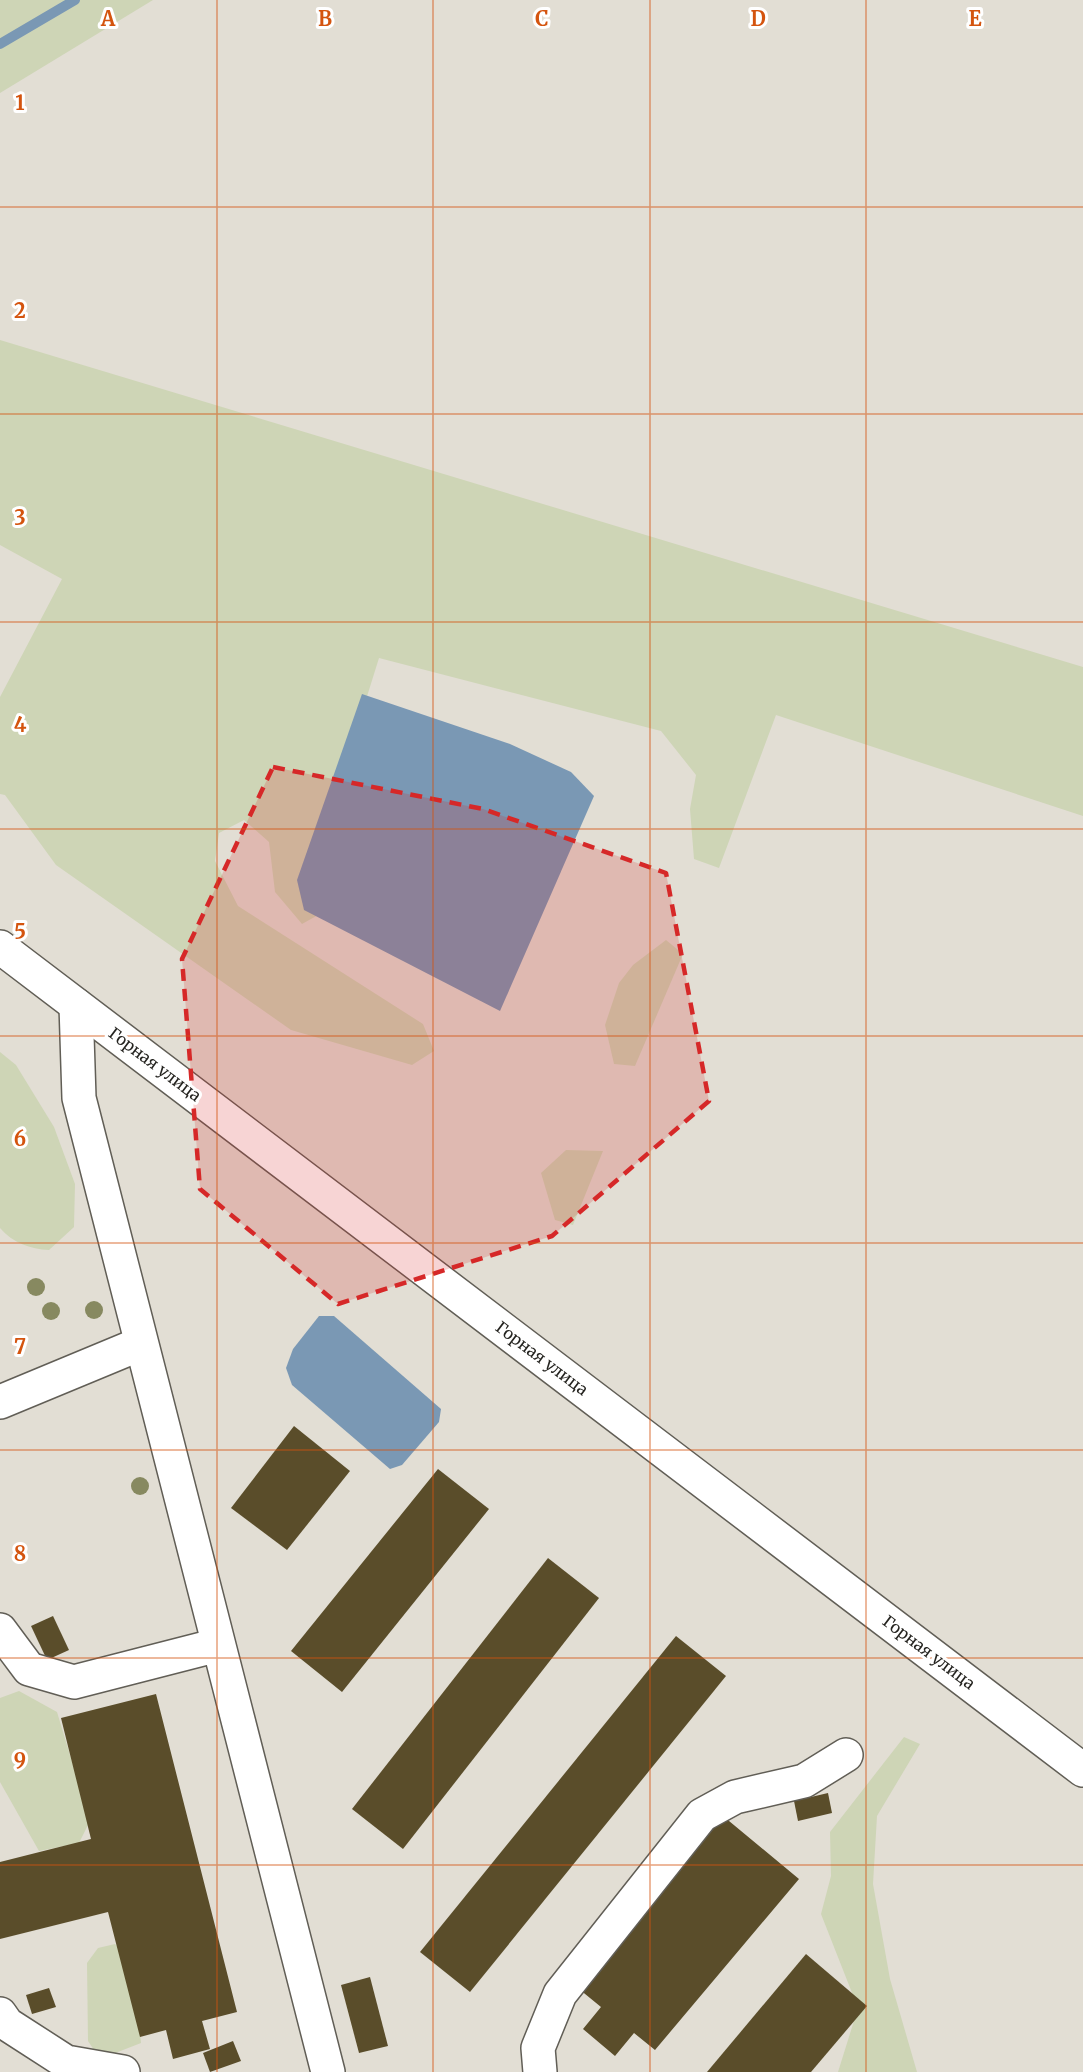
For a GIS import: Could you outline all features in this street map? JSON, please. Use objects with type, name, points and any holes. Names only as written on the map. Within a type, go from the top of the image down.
[{"type":"street","name":"Горная улица","points":[[0,947],[1083,1770]]},
{"type":"street","points":[[76,1005],[79,1098],[328,2072]]},
{"type":"street","points":[[0,1402],[141,1344]]},
{"type":"street","points":[[0,1630],[29,1669],[74,1682],[218,1645]]},
{"type":"street","points":[[540,2072],[538,2048],[560,1994],[702,1815],[735,1797],[804,1781],[846,1755]]},
{"type":"street","points":[[0,2014],[7,2024],[66,2062],[123,2072]]},
{"type":"highlighted area","points":[[273,767],[483,809],[666,873],[709,1101],[552,1236],[338,1304],[200,1189],[182,959]]},
{"type":"green space","points":[[0,0],[153,0],[0,93]]},
{"type":"green space","points":[[0,340],[1083,667],[1083,816],[776,715],[719,868],[694,859],[690,809],[696,775],[661,731],[379,658],[339,786],[320,914],[302,924],[275,892],[269,842],[244,820],[219,833],[215,861],[238,906],[423,1024],[434,1051],[412,1065],[291,1030],[56,865],[5,795],[0,794],[0,697],[62,579],[0,545]]},
{"type":"green space","points":[[666,940],[683,954],[635,1066],[614,1064],[605,1025],[619,983],[633,965]]},
{"type":"green space","points":[[0,1052],[16,1065],[54,1127],[75,1184],[74,1227],[49,1250],[22,1244],[10,1238],[0,1228]]},
{"type":"green space","points":[[566,1150],[603,1151],[573,1225],[555,1220],[541,1173]]},
{"type":"green space","points":[[19,1691],[57,1712],[90,1821],[79,1843],[39,1851],[0,1782],[0,1698]]},
{"type":"green space","points":[[904,1737],[920,1744],[877,1816],[873,1884],[890,1979],[917,2072],[838,2072],[858,2008],[821,1914],[831,1876],[830,1832]]},
{"type":"green space","points":[[115,1944],[133,1961],[141,2043],[100,2059],[88,2041],[87,1963],[98,1948]]},
{"type":"water","points":[[362,694],[510,744],[571,772],[594,796],[500,1011],[304,910],[297,880]]},
{"type":"water","points":[[319,1316],[334,1316],[441,1409],[439,1422],[402,1465],[390,1469],[292,1385],[286,1368],[293,1349]]},
{"type":"building","points":[[294,1426],[350,1471],[287,1550],[231,1508]]},
{"type":"building","points":[[438,1469],[489,1509],[342,1692],[291,1651]]},
{"type":"building","points":[[548,1558],[599,1598],[403,1849],[352,1809]]},
{"type":"building","points":[[53,1616],[69,1650],[47,1660],[31,1626]]},
{"type":"building","points":[[676,1636],[726,1676],[470,1992],[420,1952]]},
{"type":"building","points":[[156,1694],[237,2012],[202,2021],[210,2049],[173,2059],[166,2030],[140,2037],[108,1912],[0,1939],[0,1862],[91,1839],[61,1718]]},
{"type":"building","points":[[828,1793],[832,1813],[798,1821],[794,1801]]},
{"type":"building","points":[[723,1816],[799,1879],[655,2050],[634,2033],[615,2056],[583,2029],[601,2007],[579,1989]]},
{"type":"building","points":[[806,1954],[867,2006],[811,2072],[707,2072]]},
{"type":"building","points":[[370,1977],[388,2046],[359,2053],[341,1985]]},
{"type":"building","points":[[49,1988],[56,2007],[32,2014],[26,1995]]},
{"type":"building","points":[[233,2041],[241,2061],[210,2072],[203,2053]]},
{"type":"waterway","points":[[0,44],[75,0]]}]
